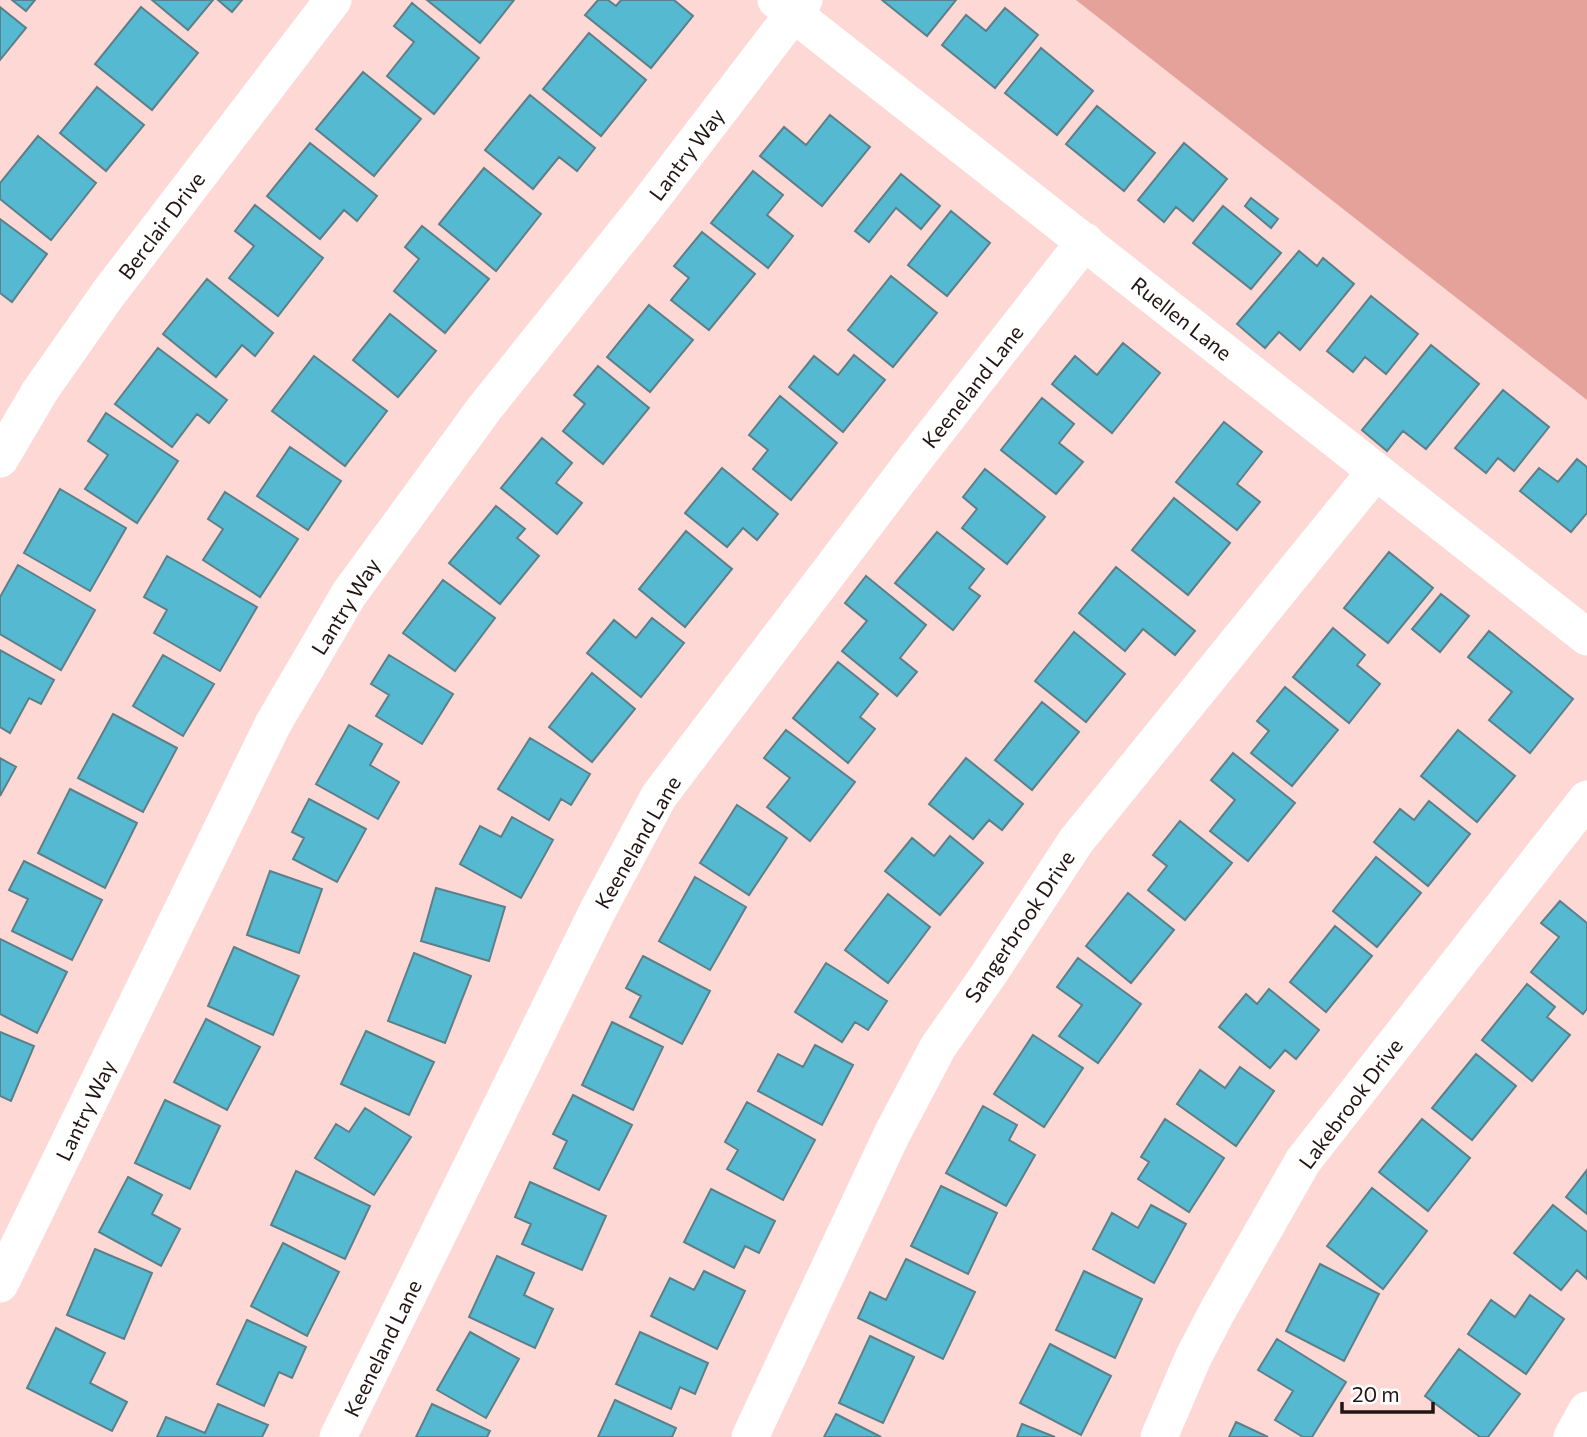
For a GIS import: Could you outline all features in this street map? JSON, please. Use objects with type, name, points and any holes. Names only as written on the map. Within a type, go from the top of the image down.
[{"type":"street","name":"Berclair Drive","points":[[0,459],[40,391],[108,294],[333,0]]},
{"type":"street","name":"Ruellen Lane","points":[[791,4],[1085,241],[1587,637]]},
{"type":"street","name":"Lantry Way","points":[[0,1284],[273,724],[349,594],[484,409],[647,205],[791,4]]},
{"type":"street","name":"Keeneland Lane","points":[[338,1437],[599,908],[659,796],[914,460],[1085,241]]},
{"type":"street","name":"Sangerbrook Drive","points":[[750,1437],[892,1134],[937,1047],[989,974],[1076,841],[1376,471]]},
{"type":"street","name":"Lakebrook Drive","points":[[1159,1437],[1205,1334],[1303,1161],[1587,799]]},
{"type":"street","points":[[1572,1437],[1587,1409]]},
{"type":"shaded area","points":[[1076,0],[1587,0],[1587,400]]},
{"type":"building","points":[[12,0],[35,0],[26,11]]},
{"type":"building","points":[[152,0],[213,0],[188,30]]},
{"type":"building","points":[[218,0],[242,0],[232,12]]},
{"type":"building","points":[[427,0],[514,0],[480,43]]},
{"type":"building","points":[[598,0],[608,0],[616,6],[621,0],[674,0],[693,16],[651,68],[585,15]]},
{"type":"building","points":[[882,0],[956,0],[927,36]]},
{"type":"building","points":[[412,3],[479,58],[434,114],[387,76],[414,42],[394,26]]},
{"type":"building","points":[[0,7],[26,28],[0,60]]},
{"type":"building","points":[[141,7],[198,53],[152,110],[95,64]]},
{"type":"building","points":[[1005,8],[1038,35],[995,88],[942,45],[966,15],[986,31]]},
{"type":"building","points":[[589,33],[646,80],[601,136],[543,89]]},
{"type":"building","points":[[1041,48],[1093,91],[1057,135],[1005,93]]},
{"type":"building","points":[[363,72],[421,119],[374,176],[316,129]]},
{"type":"building","points":[[97,87],[144,125],[106,171],[60,133]]},
{"type":"building","points":[[530,95],[595,148],[577,171],[559,157],[533,189],[485,150]]},
{"type":"building","points":[[1097,106],[1155,153],[1124,191],[1066,144]]},
{"type":"building","points":[[830,115],[870,147],[822,206],[760,156],[784,127],[806,145]]},
{"type":"building","points":[[38,136],[96,183],[51,240],[0,199],[0,183]]},
{"type":"building","points":[[310,143],[377,196],[357,221],[344,210],[320,239],[267,196]]},
{"type":"building","points":[[1184,143],[1227,179],[1193,221],[1176,207],[1164,222],[1138,200]]},
{"type":"building","points":[[484,168],[541,214],[496,271],[439,224]]},
{"type":"building","points":[[753,171],[783,195],[767,215],[793,236],[768,268],[711,223]]},
{"type":"building","points":[[901,174],[940,206],[921,229],[896,208],[869,242],[855,231]]},
{"type":"building","points":[[1251,198],[1278,219],[1271,228],[1245,206]]},
{"type":"building","points":[[255,205],[323,258],[278,316],[229,278],[254,246],[235,231]]},
{"type":"building","points":[[1223,206],[1281,253],[1251,289],[1193,243]]},
{"type":"building","points":[[951,211],[990,243],[947,296],[908,265]]},
{"type":"building","points":[[0,219],[47,254],[12,302],[0,293]]},
{"type":"building","points":[[422,226],[489,279],[445,333],[394,291],[419,259],[405,247]]},
{"type":"building","points":[[702,232],[755,274],[709,330],[671,300],[689,278],[674,266]]},
{"type":"building","points":[[1299,251],[1317,266],[1323,258],[1354,284],[1300,350],[1279,332],[1265,348],[1237,324]]},
{"type":"building","points":[[891,276],[937,313],[893,367],[848,330]]},
{"type":"building","points":[[207,279],[273,333],[255,356],[242,345],[216,377],[163,334]]},
{"type":"building","points":[[1371,296],[1418,334],[1386,374],[1365,357],[1353,372],[1327,351]]},
{"type":"building","points":[[649,305],[693,340],[650,392],[607,357]]},
{"type":"building","points":[[390,314],[436,351],[398,397],[353,360]]},
{"type":"building","points":[[1123,343],[1160,373],[1112,433],[1052,384],[1075,356],[1097,375]]},
{"type":"building","points":[[1431,345],[1479,384],[1426,449],[1403,431],[1387,451],[1362,430]]},
{"type":"building","points":[[158,348],[227,400],[209,423],[197,414],[172,447],[115,404]]},
{"type":"building","points":[[854,355],[885,380],[843,432],[789,387],[814,356],[838,375]]},
{"type":"building","points":[[314,356],[387,411],[345,466],[272,411]]},
{"type":"building","points":[[598,366],[649,408],[603,464],[563,431],[585,404],[574,395]]},
{"type":"building","points":[[1503,390],[1549,427],[1514,471],[1498,458],[1486,473],[1455,448]]},
{"type":"building","points":[[780,396],[837,443],[791,500],[753,469],[768,450],[749,435]]},
{"type":"building","points":[[1042,398],[1074,424],[1059,443],[1083,462],[1056,494],[1001,450]]},
{"type":"building","points":[[106,413],[178,461],[137,523],[85,489],[108,455],[88,441]]},
{"type":"building","points":[[1224,422],[1262,452],[1237,484],[1260,502],[1237,530],[1176,482]]},
{"type":"building","points":[[542,438],[572,463],[556,483],[582,503],[557,534],[501,488]]},
{"type":"building","points":[[290,447],[341,481],[308,530],[257,496]]},
{"type":"building","points":[[1577,459],[1587,467],[1587,513],[1571,532],[1520,491],[1539,468],[1558,482]]},
{"type":"building","points":[[722,468],[778,514],[757,540],[743,528],[727,547],[685,513]]},
{"type":"building","points":[[985,469],[1045,517],[1007,564],[962,528],[977,509],[963,497]]},
{"type":"building","points":[[60,489],[126,528],[90,591],[24,553]]},
{"type":"building","points":[[225,492],[298,539],[260,597],[203,560],[223,529],[208,519]]},
{"type":"building","points":[[1174,498],[1230,543],[1188,595],[1132,550]]},
{"type":"building","points":[[496,506],[525,529],[517,538],[539,556],[500,604],[449,563]]},
{"type":"building","points":[[686,531],[732,569],[685,627],[639,589]]},
{"type":"building","points":[[937,532],[984,569],[969,588],[980,596],[953,630],[895,583]]},
{"type":"building","points":[[1389,552],[1433,588],[1388,643],[1344,608]]},
{"type":"building","points":[[167,556],[257,607],[220,671],[154,633],[167,610],[144,597]]},
{"type":"building","points":[[18,565],[95,610],[61,670],[0,634],[0,597]]},
{"type":"building","points":[[1116,567],[1195,631],[1175,655],[1143,629],[1125,651],[1079,613]]},
{"type":"building","points":[[866,576],[926,625],[900,658],[917,672],[897,696],[842,651],[867,621],[845,603]]},
{"type":"building","points":[[443,580],[495,618],[455,671],[403,633]]},
{"type":"building","points":[[1441,594],[1469,616],[1440,652],[1412,629]]},
{"type":"building","points":[[652,618],[684,643],[641,697],[587,653],[614,620],[636,638]]},
{"type":"building","points":[[1333,628],[1365,655],[1357,665],[1380,684],[1349,723],[1293,677]]},
{"type":"building","points":[[1489,631],[1573,699],[1530,753],[1489,720],[1512,692],[1468,657]]},
{"type":"building","points":[[1074,632],[1125,674],[1086,722],[1035,681]]},
{"type":"building","points":[[0,650],[54,680],[41,704],[29,698],[10,733],[0,727]]},
{"type":"building","points":[[163,655],[214,684],[183,736],[133,706]]},
{"type":"building","points":[[389,655],[453,694],[422,744],[376,716],[389,695],[371,684]]},
{"type":"building","points":[[838,662],[878,694],[860,717],[875,729],[848,763],[793,718]]},
{"type":"building","points":[[592,673],[635,709],[592,762],[549,727]]},
{"type":"building","points":[[1285,687],[1338,730],[1292,786],[1251,753],[1269,731],[1257,721]]},
{"type":"building","points":[[1042,702],[1079,732],[1032,790],[995,760]]},
{"type":"building","points":[[113,714],[177,748],[143,812],[78,778]]},
{"type":"building","points":[[349,725],[382,744],[370,765],[399,782],[378,819],[316,784]]},
{"type":"building","points":[[786,730],[855,782],[810,841],[767,807],[790,778],[764,758]]},
{"type":"building","points":[[1458,730],[1515,776],[1477,822],[1421,776]]},
{"type":"building","points":[[530,738],[590,774],[571,805],[561,799],[549,820],[498,789]]},
{"type":"building","points":[[1233,753],[1295,803],[1248,861],[1210,831],[1235,800],[1211,780]]},
{"type":"building","points":[[0,758],[16,767],[0,796]]},
{"type":"building","points":[[966,758],[1023,804],[1002,830],[989,820],[973,839],[929,804]]},
{"type":"building","points":[[70,789],[137,823],[105,888],[38,853]]},
{"type":"building","points":[[309,799],[366,829],[337,882],[293,859],[304,838],[292,832]]},
{"type":"building","points":[[1429,801],[1470,834],[1428,886],[1374,842],[1400,809],[1414,820]]},
{"type":"building","points":[[737,805],[787,838],[749,895],[700,863]]},
{"type":"building","points":[[512,817],[553,840],[521,898],[460,864],[480,826],[501,837]]},
{"type":"building","points":[[1180,821],[1232,863],[1185,920],[1148,890],[1167,866],[1153,855]]},
{"type":"building","points":[[950,836],[983,863],[940,915],[885,871],[912,838],[934,856]]},
{"type":"building","points":[[1376,857],[1421,893],[1377,947],[1333,911]]},
{"type":"building","points":[[24,861],[102,900],[72,960],[12,931],[28,899],[9,890]]},
{"type":"building","points":[[270,871],[322,889],[299,953],[247,935]]},
{"type":"building","points":[[695,877],[746,907],[710,970],[659,941]]},
{"type":"building","points":[[436,888],[505,907],[489,961],[421,941]]},
{"type":"building","points":[[1128,893],[1174,930],[1131,983],[1086,946]]},
{"type":"building","points":[[888,894],[930,927],[888,983],[845,950]]},
{"type":"building","points":[[1560,901],[1587,923],[1587,1009],[1583,1014],[1531,972],[1559,937],[1541,923]]},
{"type":"building","points":[[1335,926],[1372,956],[1326,1012],[1290,982]]},
{"type":"building","points":[[0,939],[67,972],[37,1033],[0,1014]]},
{"type":"building","points":[[234,947],[299,976],[273,1035],[208,1006]]},
{"type":"building","points":[[414,953],[471,976],[445,1043],[388,1021]]},
{"type":"building","points":[[643,956],[710,991],[682,1044],[630,1017],[641,996],[626,988]]},
{"type":"building","points":[[1078,958],[1141,1004],[1098,1063],[1059,1036],[1082,1005],[1057,987]]},
{"type":"building","points":[[826,963],[887,1001],[868,1030],[855,1022],[842,1042],[795,1012]]},
{"type":"building","points":[[1527,984],[1555,1007],[1547,1017],[1570,1035],[1532,1081],[1482,1040]]},
{"type":"building","points":[[1269,989],[1319,1030],[1296,1059],[1285,1050],[1270,1068],[1219,1027],[1246,994],[1257,1004]]},
{"type":"building","points":[[206,1019],[260,1047],[227,1110],[174,1082]]},
{"type":"building","points":[[612,1022],[663,1047],[633,1110],[582,1085]]},
{"type":"building","points":[[366,1031],[434,1062],[409,1115],[341,1084]]},
{"type":"building","points":[[0,1032],[34,1046],[11,1101],[0,1096]]},
{"type":"building","points":[[1033,1035],[1083,1068],[1044,1127],[994,1094]]},
{"type":"building","points":[[815,1045],[853,1065],[822,1125],[758,1091],[778,1054],[803,1067]]},
{"type":"building","points":[[1476,1054],[1516,1086],[1472,1140],[1432,1108]]},
{"type":"building","points":[[1240,1067],[1274,1091],[1236,1146],[1177,1104],[1200,1070],[1225,1088]]},
{"type":"building","points":[[573,1095],[632,1125],[599,1190],[554,1168],[567,1141],[553,1134]]},
{"type":"building","points":[[165,1100],[220,1126],[190,1189],[135,1163]]},
{"type":"building","points":[[747,1102],[815,1140],[783,1200],[727,1169],[738,1150],[725,1142]]},
{"type":"building","points":[[983,1106],[1017,1125],[1009,1140],[1035,1155],[1006,1206],[946,1173]]},
{"type":"building","points":[[365,1108],[411,1137],[374,1195],[315,1158],[336,1124],[349,1132]]},
{"type":"building","points":[[1165,1119],[1224,1158],[1189,1212],[1138,1179],[1149,1162],[1141,1157]]},
{"type":"building","points":[[1422,1119],[1470,1158],[1428,1211],[1379,1172]]},
{"type":"building","points":[[1587,1170],[1587,1214],[1566,1197]]},
{"type":"building","points":[[296,1171],[370,1206],[345,1259],[271,1225]]},
{"type":"building","points":[[128,1177],[162,1195],[152,1214],[180,1229],[161,1266],[99,1232]]},
{"type":"building","points":[[530,1182],[606,1216],[582,1270],[522,1244],[531,1224],[515,1217]]},
{"type":"building","points":[[941,1186],[997,1213],[968,1274],[911,1246]]},
{"type":"building","points":[[1372,1188],[1427,1231],[1383,1289],[1327,1246]]},
{"type":"building","points":[[711,1189],[775,1221],[759,1253],[745,1246],[734,1268],[684,1242]]},
{"type":"building","points":[[1151,1205],[1186,1224],[1154,1283],[1093,1249],[1112,1213],[1138,1228]]},
{"type":"building","points":[[1553,1205],[1587,1232],[1587,1279],[1577,1270],[1561,1290],[1514,1253]]},
{"type":"building","points":[[283,1243],[339,1272],[307,1336],[251,1306]]},
{"type":"building","points":[[95,1249],[152,1273],[124,1339],[67,1315]]},
{"type":"building","points":[[497,1256],[534,1273],[524,1295],[553,1309],[535,1348],[469,1317]]},
{"type":"building","points":[[906,1259],[975,1292],[943,1359],[858,1318],[870,1292],[886,1300]]},
{"type":"building","points":[[1320,1264],[1379,1294],[1344,1361],[1286,1331]]},
{"type":"building","points":[[704,1271],[745,1291],[717,1349],[651,1316],[670,1278],[694,1290]]},
{"type":"building","points":[[1084,1271],[1142,1299],[1115,1358],[1056,1330]]},
{"type":"building","points":[[1530,1295],[1564,1319],[1526,1374],[1468,1334],[1491,1300],[1515,1317]]},
{"type":"building","points":[[247,1320],[306,1347],[292,1378],[279,1372],[264,1406],[217,1384]]},
{"type":"building","points":[[56,1328],[105,1353],[90,1383],[127,1402],[112,1431],[27,1388]]},
{"type":"building","points":[[470,1332],[519,1359],[486,1418],[437,1390]]},
{"type":"building","points":[[640,1332],[708,1363],[695,1394],[680,1387],[671,1409],[616,1384]]},
{"type":"building","points":[[870,1336],[914,1357],[883,1423],[839,1403]]},
{"type":"building","points":[[1277,1339],[1346,1382],[1312,1437],[1303,1437],[1275,1420],[1293,1391],[1258,1370]]},
{"type":"building","points":[[1050,1344],[1111,1376],[1081,1435],[1020,1403]]},
{"type":"building","points":[[1459,1349],[1520,1394],[1488,1437],[1480,1437],[1425,1396]]},
{"type":"building","points":[[615,1400],[676,1428],[672,1437],[598,1437]]},
{"type":"building","points":[[218,1404],[268,1425],[262,1437],[157,1437],[166,1417],[205,1433]]},
{"type":"building","points":[[432,1404],[490,1431],[487,1437],[416,1437]]},
{"type":"building","points":[[836,1414],[881,1437],[824,1437]]},
{"type":"building","points":[[1236,1422],[1268,1437],[1229,1437]]},
{"type":"building","points":[[1022,1424],[1055,1437],[1017,1437]]}]
